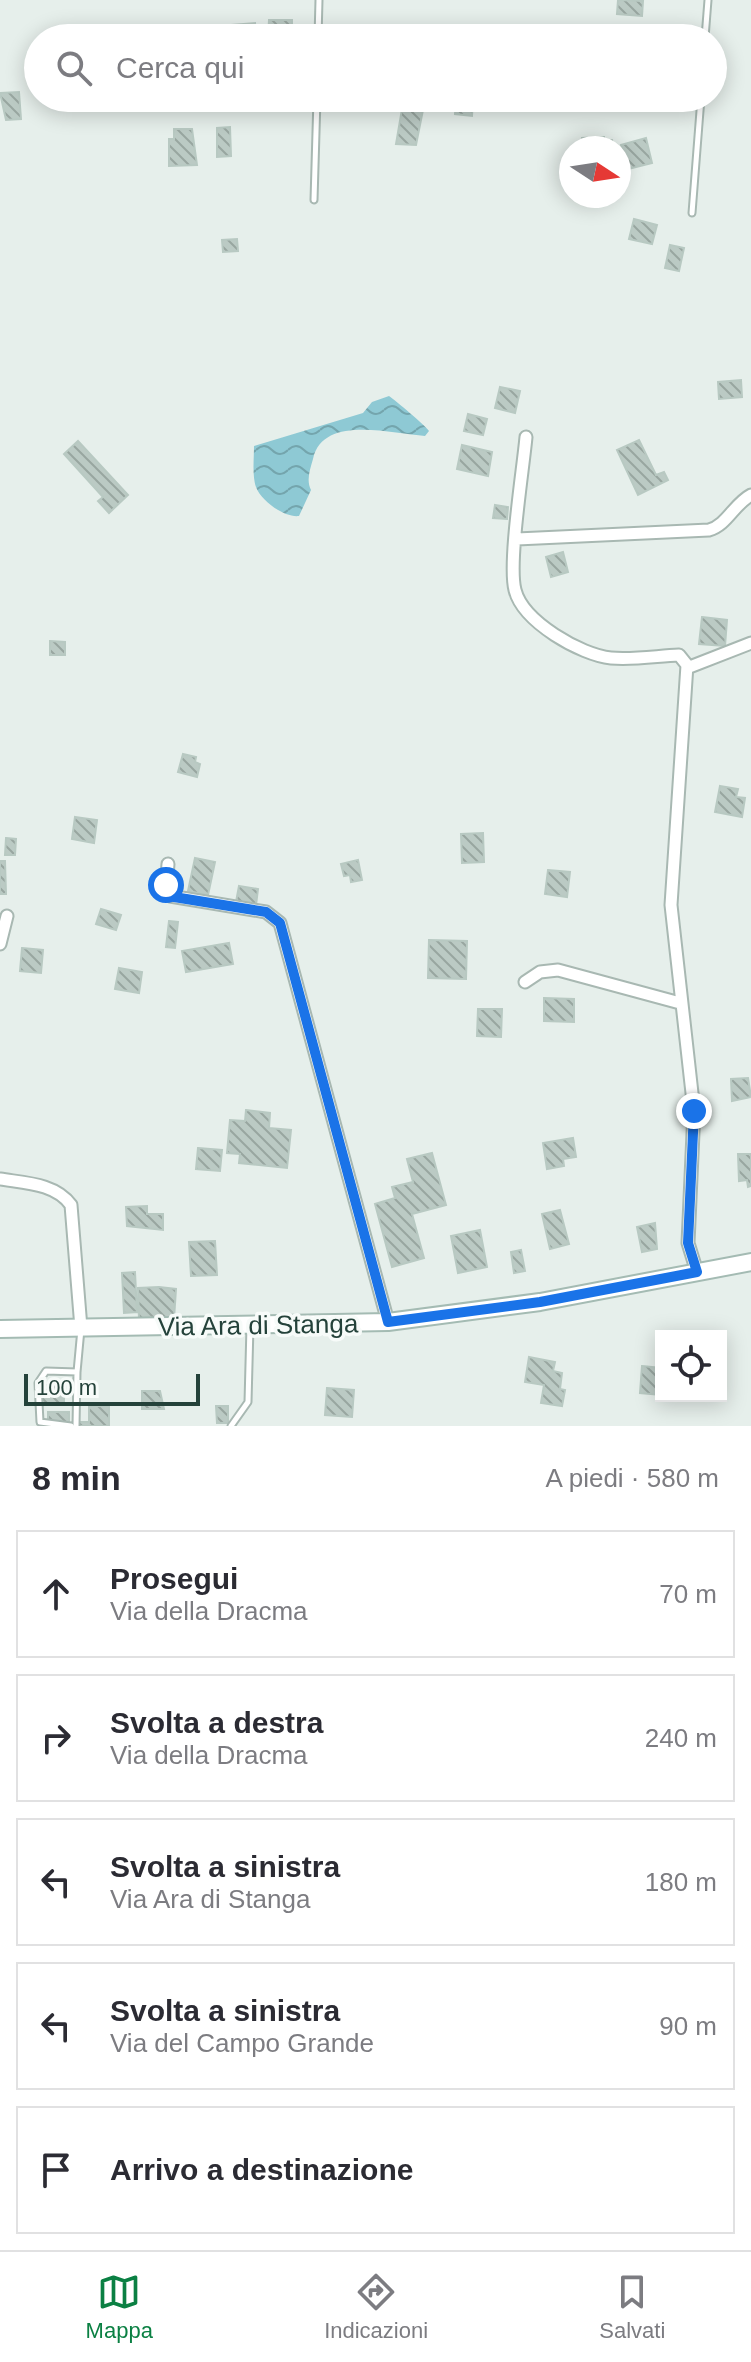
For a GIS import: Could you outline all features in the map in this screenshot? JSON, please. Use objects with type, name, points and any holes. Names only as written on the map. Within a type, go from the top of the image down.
[{"type":"street","points":[[526,437],[515,592],[528,611],[552,633],[595,655],[618,658],[679,655],[687,668],[671,899],[695,1130],[688,1243],[697,1272]]},
{"type":"street","points":[[517,539],[709,530],[720,525],[739,503],[751,495]]},
{"type":"street","points":[[687,668],[751,643]]},
{"type":"street","points":[[168,864],[166,888],[170,896],[266,912],[280,923],[388,1322]]},
{"type":"street","points":[[0,944],[7,916]]},
{"type":"street","points":[[525,982],[543,970],[558,970],[680,1003]]},
{"type":"street","points":[[0,1179],[46,1188],[71,1205],[81,1328]]},
{"type":"street","name":"Via Ara di Stanga","points":[[0,1329],[388,1322],[540,1302],[751,1262]]},
{"type":"lane","points":[[318,24],[319,0]]},
{"type":"lane","points":[[706,24],[708,0]]},
{"type":"lane","points":[[314,200],[317,112]]},
{"type":"lane","points":[[692,213],[700,112]]},
{"type":"lane","points":[[231,1426],[248,1402],[250,1325]]},
{"type":"lane","points":[[77,1372],[46,1371],[38,1383],[40,1422],[73,1426],[81,1328]]},
{"type":"water","points":[[389,396],[427,428],[429,431],[425,436],[360,430],[330,436],[319,445],[313,459],[309,479],[311,490],[299,516],[281,511],[268,503],[259,492],[254,478],[254,446],[363,413],[372,402]]},
{"type":"building","points":[[618,0],[643,1],[642,16],[617,14]]},
{"type":"building","points":[[269,20],[292,20],[292,24],[269,24]]},
{"type":"building","points":[[19,92],[21,119],[6,120],[0,93]]},
{"type":"building","points":[[401,112],[423,112],[416,145],[396,144]]},
{"type":"building","points":[[455,112],[472,112],[472,116]]},
{"type":"building","points":[[230,127],[231,156],[217,157],[217,128]]},
{"type":"building","points":[[174,129],[192,129],[197,165],[169,166],[169,139],[174,139]]},
{"type":"building","points":[[646,138],[652,163],[631,168],[631,142]]},
{"type":"building","points":[[634,219],[657,225],[652,244],[629,239]]},
{"type":"building","points":[[237,239],[238,251],[223,252],[222,240]]},
{"type":"building","points":[[670,245],[684,248],[679,271],[665,268]]},
{"type":"building","points":[[741,380],[742,397],[719,399],[718,382]]},
{"type":"building","points":[[500,387],[520,391],[515,413],[495,408]]},
{"type":"building","points":[[468,414],[487,419],[483,435],[464,431]]},
{"type":"building","points":[[639,440],[656,475],[664,472],[668,480],[638,495],[617,450]]},
{"type":"building","points":[[78,441],[128,495],[109,513],[98,501],[103,497],[64,454]]},
{"type":"building","points":[[462,445],[492,452],[488,476],[457,469]]},
{"type":"building","points":[[495,505],[508,507],[507,519],[493,518]]},
{"type":"building","points":[[563,552],[568,572],[551,577],[546,557]]},
{"type":"building","points":[[702,617],[727,620],[725,646],[699,644]]},
{"type":"building","points":[[50,641],[65,642],[65,655],[50,655]]},
{"type":"building","points":[[183,754],[196,757],[195,762],[200,764],[197,777],[178,772]]},
{"type":"building","points":[[720,786],[738,789],[736,797],[745,798],[742,817],[715,812]]},
{"type":"building","points":[[75,817],[97,820],[94,843],[72,839]]},
{"type":"building","points":[[483,833],[484,862],[462,863],[461,834]]},
{"type":"building","points":[[6,838],[16,839],[15,855],[5,855]]},
{"type":"building","points":[[195,858],[215,862],[208,895],[188,891]]},
{"type":"building","points":[[358,860],[362,880],[351,882],[350,875],[344,876],[341,864]]},
{"type":"building","points":[[0,861],[5,861],[6,894],[0,894]]},
{"type":"building","points":[[548,870],[570,872],[567,897],[545,894]]},
{"type":"building","points":[[239,886],[258,889],[256,905],[236,902]]},
{"type":"building","points":[[101,909],[121,915],[116,930],[96,924]]},
{"type":"building","points":[[169,921],[178,922],[175,948],[166,947]]},
{"type":"building","points":[[429,940],[467,941],[466,979],[428,978]]},
{"type":"building","points":[[229,943],[233,964],[186,972],[182,951]]},
{"type":"building","points":[[22,948],[43,950],[41,973],[20,971]]},
{"type":"building","points":[[119,968],[142,972],[139,993],[115,989]]},
{"type":"building","points":[[544,998],[574,999],[574,1022],[544,1021]]},
{"type":"building","points":[[478,1009],[502,1009],[501,1037],[477,1036]]},
{"type":"building","points":[[748,1078],[751,1097],[732,1101],[731,1079]]},
{"type":"building","points":[[246,1110],[270,1113],[269,1128],[291,1130],[287,1168],[239,1163],[240,1154],[227,1153],[230,1120],[245,1121]]},
{"type":"building","points":[[573,1138],[576,1157],[563,1159],[564,1166],[547,1169],[543,1143]]},
{"type":"building","points":[[198,1148],[222,1150],[220,1171],[196,1169]]},
{"type":"building","points":[[432,1153],[446,1205],[412,1214],[424,1258],[392,1267],[375,1204],[395,1198],[392,1187],[413,1182],[407,1159]]},
{"type":"building","points":[[738,1154],[751,1154],[751,1186],[748,1187],[747,1180],[739,1181]]},
{"type":"building","points":[[147,1206],[147,1214],[163,1214],[163,1230],[127,1226],[126,1207]]},
{"type":"building","points":[[560,1210],[569,1244],[550,1249],[542,1214]]},
{"type":"building","points":[[655,1223],[657,1249],[642,1252],[637,1227]]},
{"type":"building","points":[[480,1230],[487,1267],[458,1273],[451,1236]]},
{"type":"building","points":[[215,1241],[217,1275],[191,1276],[189,1242]]},
{"type":"building","points":[[521,1250],[525,1271],[514,1273],[511,1252]]},
{"type":"building","points":[[135,1272],[137,1312],[124,1313],[122,1273]]},
{"type":"building","points":[[138,1288],[176,1289],[174,1319],[139,1320]]},
{"type":"building","points":[[529,1357],[555,1362],[553,1371],[562,1373],[560,1389],[565,1390],[562,1406],[541,1403],[544,1385],[525,1382]]},
{"type":"building","points":[[642,1366],[655,1367],[655,1394],[640,1393]]},
{"type":"building","points":[[42,1385],[64,1385],[64,1405],[41,1405]]},
{"type":"building","points":[[327,1388],[354,1390],[352,1417],[325,1415]]},
{"type":"building","points":[[142,1391],[160,1391],[164,1409],[142,1409]]},
{"type":"building","points":[[89,1406],[109,1406],[109,1426],[79,1426],[79,1422],[89,1422]]},
{"type":"building","points":[[216,1406],[228,1406],[228,1423],[217,1423]]},
{"type":"building","points":[[48,1412],[69,1412],[69,1423],[48,1423]]},
{"type":"route","points":[[166,885],[168,894],[174,897],[266,912],[280,923],[388,1322],[540,1302],[697,1272],[688,1243],[695,1143],[694,1111]]}]
